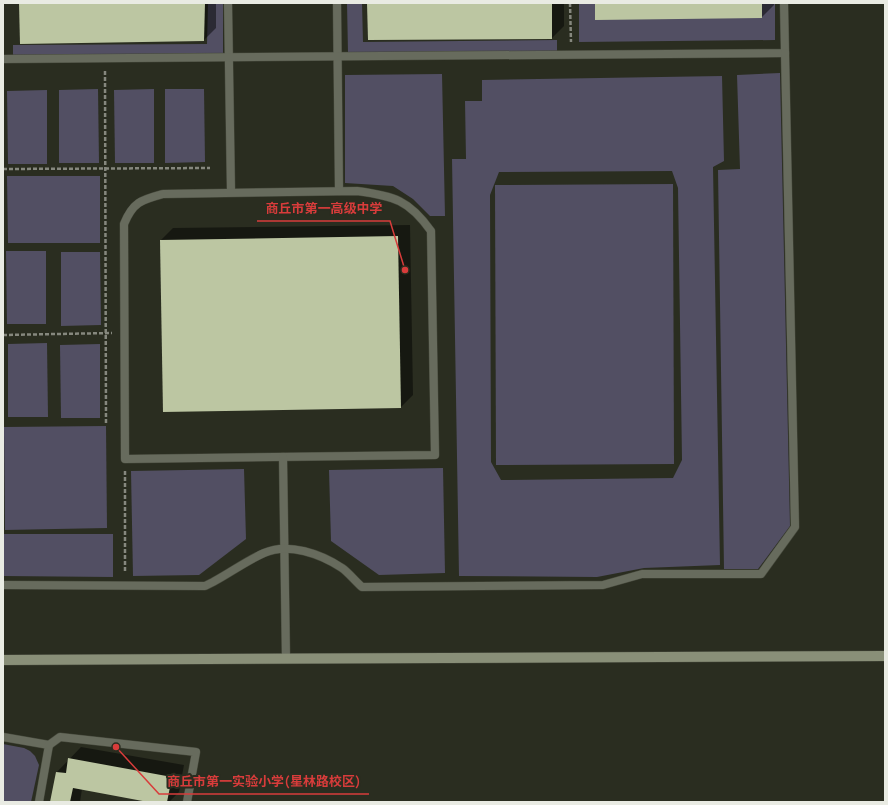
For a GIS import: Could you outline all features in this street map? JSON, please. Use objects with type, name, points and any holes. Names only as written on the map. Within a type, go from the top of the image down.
[{"type":"street","points":[[3,660],[885,656]]},
{"type":"lane","points":[[228,3],[231,192]]},
{"type":"lane","points":[[337,3],[339,191]]},
{"type":"lane","points":[[3,585],[205,586],[265,553],[284,549],[302,551],[325,558],[343,569],[362,587],[602,585],[642,574],[760,574],[795,527],[784,3]]},
{"type":"lane","points":[[3,59],[785,53]]},
{"type":"lane","points":[[339,191],[357,191],[382,194],[404,203],[421,217],[431,231],[435,455],[125,459],[124,224],[129,212],[143,199],[163,194],[339,191]]},
{"type":"lane","points":[[283,457],[286,659]]},
{"type":"lane","points":[[3,737],[49,745]]},
{"type":"lane","points":[[39,802],[49,745],[60,737],[196,752],[187,802]]},
{"type":"path","points":[[570,3],[571,54]]},
{"type":"path","points":[[105,59],[106,423]]},
{"type":"path","points":[[3,169],[210,168]]},
{"type":"path","points":[[3,334],[125,333]]},
{"type":"path","points":[[125,459],[125,586]]},
{"type":"shaded area","points":[[208,3],[223,3],[223,54],[13,56],[13,45],[207,44]]},
{"type":"shaded area","points":[[347,3],[362,3],[363,42],[557,40],[557,51],[348,53]]},
{"type":"shaded area","points":[[579,3],[775,3],[775,40],[579,42]]},
{"type":"shaded area","points":[[780,73],[790,526],[758,569],[724,569],[718,170],[740,169],[737,75]]},
{"type":"shaded area","points":[[442,74],[445,216],[430,216],[413,199],[393,186],[345,183],[345,75]]},
{"type":"shaded area","points":[[722,76],[724,161],[713,167],[720,565],[644,568],[597,577],[459,576],[452,159],[466,159],[465,101],[482,101],[482,80]],"holes":[[[672,171],[678,188],[682,460],[673,478],[501,480],[491,462],[490,195],[499,172]]]},
{"type":"shaded area","points":[[98,89],[99,163],[59,163],[59,90]]},
{"type":"shaded area","points":[[154,89],[154,163],[115,163],[114,90]]},
{"type":"shaded area","points":[[165,89],[204,89],[205,162],[165,163]]},
{"type":"shaded area","points":[[47,90],[47,164],[8,164],[7,91]]},
{"type":"shaded area","points":[[7,176],[100,176],[100,243],[8,243]]},
{"type":"shaded area","points":[[673,184],[674,464],[496,465],[495,185]]},
{"type":"shaded area","points":[[6,251],[46,251],[46,324],[7,324]]},
{"type":"shaded area","points":[[61,252],[100,252],[101,325],[61,326]]},
{"type":"shaded area","points":[[47,343],[48,417],[8,417],[8,344]]},
{"type":"shaded area","points":[[100,344],[100,418],[61,418],[60,345]]},
{"type":"shaded area","points":[[106,426],[107,528],[5,530],[4,427]]},
{"type":"shaded area","points":[[443,468],[445,573],[379,575],[331,541],[329,470]]},
{"type":"shaded area","points":[[244,469],[246,539],[199,575],[133,576],[131,471]]},
{"type":"shaded area","points":[[4,534],[113,534],[113,577],[3,576]]},
{"type":"shaded area","points":[[3,744],[24,748],[35,756],[39,765],[31,802],[3,802]]},
{"type":"building","points":[[19,3],[205,3],[204,41],[20,44]]},
{"type":"building","points":[[367,3],[552,3],[552,39],[368,40]]},
{"type":"building","points":[[595,3],[762,3],[762,18],[595,20]]},
{"type":"building","points":[[398,236],[401,408],[163,412],[160,240]]},
{"type":"building","points":[[68,758],[172,777],[167,802],[148,802],[73,788],[70,802],[50,802],[56,772],[66,773]]},
{"type":"place","name":"商丘市第一高级中学","points":[[405,270]]},
{"type":"place","name":"商丘市第一实验小学(星林路校区)","points":[[116,747]]}]
